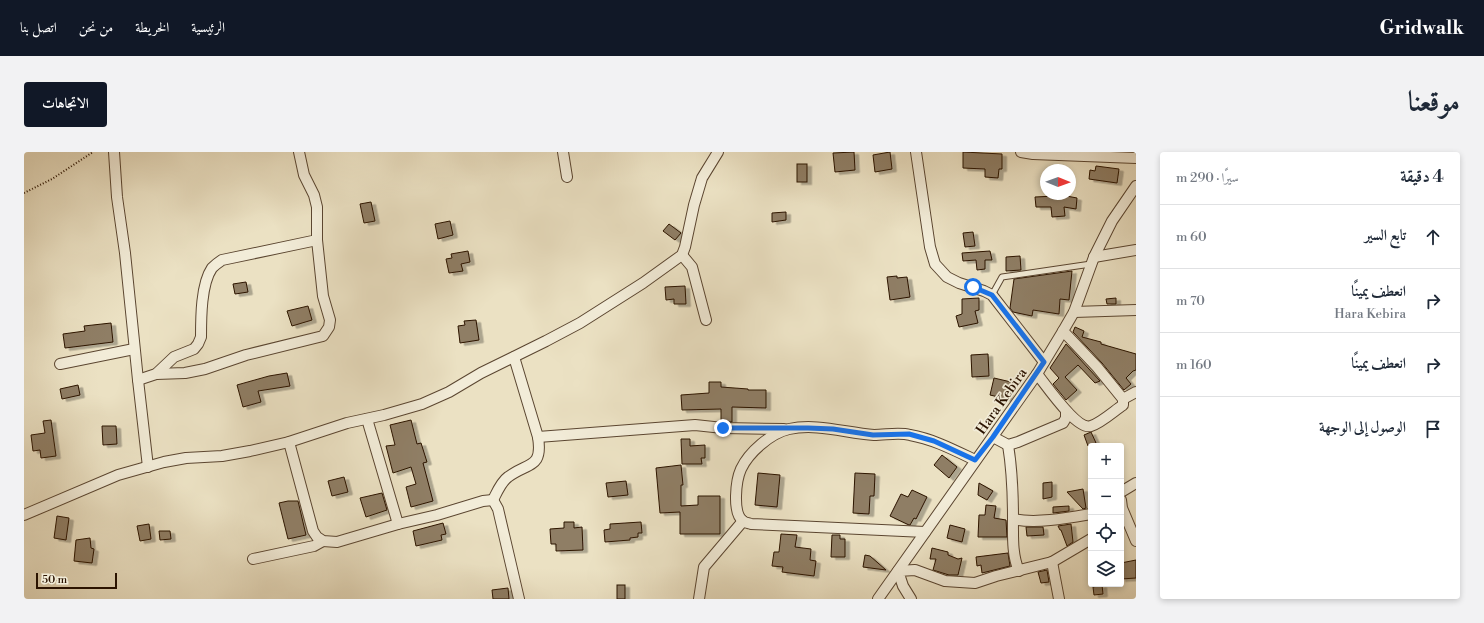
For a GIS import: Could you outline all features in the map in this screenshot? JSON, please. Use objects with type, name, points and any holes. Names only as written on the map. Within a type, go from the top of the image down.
[{"type":"street","points":[[114,152],[117,197],[127,270],[134,349],[148,466]]},
{"type":"street","points":[[138,380],[156,374],[192,372],[323,336],[329,327],[330,320],[324,296],[317,240],[316,207],[314,195],[304,175],[299,152]]},
{"type":"street","points":[[564,152],[567,177]]},
{"type":"street","points":[[24,511],[118,475],[148,466],[186,458],[222,456],[289,442],[347,423],[384,416],[422,404],[449,392],[481,373],[580,323],[643,283],[682,255],[702,178],[718,152]]},
{"type":"street","points":[[916,152],[930,247],[935,264],[947,277],[992,295],[1044,362]]},
{"type":"street","points":[[1021,152],[1033,154],[1136,158]]},
{"type":"street","name":"Hara Kebira","points":[[878,599],[1037,374],[1064,331],[1074,312],[1093,261],[1112,221],[1136,186]]},
{"type":"street","points":[[156,374],[174,357],[194,349],[198,344],[201,338],[204,289],[213,266],[222,260],[317,240]]},
{"type":"street","points":[[1093,261],[1136,250]]},
{"type":"street","points":[[682,255],[692,267],[706,320]]},
{"type":"street","points":[[1074,312],[1136,310]]},
{"type":"street","points":[[1037,374],[1066,411],[1080,424],[1089,427],[1093,426],[1123,405],[1123,399],[1097,367],[1064,331]]},
{"type":"street","points":[[60,364],[134,349]]},
{"type":"street","points":[[493,500],[501,484],[508,477],[528,466],[538,458],[540,449],[514,356]]},
{"type":"street","points":[[1123,399],[1136,392]]},
{"type":"street","points":[[993,437],[1008,445],[1018,442],[1063,423],[1066,418],[1066,411]]},
{"type":"street","points":[[367,419],[398,524]]},
{"type":"street","points":[[538,438],[695,425],[723,428],[833,429],[873,435],[909,434],[934,441],[975,460]]},
{"type":"street","points":[[790,429],[777,433],[759,445],[741,469],[736,499],[739,516],[743,521],[751,524],[925,532]]},
{"type":"street","points":[[289,442],[313,531],[317,537],[323,541],[337,542],[483,501],[493,500]]},
{"type":"street","points":[[1008,445],[1013,519],[1012,541],[1015,563],[1019,571]]},
{"type":"street","points":[[1124,490],[1136,483]]},
{"type":"street","points":[[493,500],[498,509],[519,599]]},
{"type":"street","points":[[1013,519],[1021,521],[1055,519],[1088,514]]},
{"type":"street","points":[[699,599],[704,567],[743,521]]},
{"type":"street","points":[[1124,521],[1136,541]]},
{"type":"street","points":[[253,559],[314,546],[323,541]]},
{"type":"street","points":[[911,599],[903,586],[898,571],[915,570],[945,581],[975,583],[996,576],[1052,562],[1088,541]]},
{"type":"street","points":[[1052,562],[1059,599]]},
{"type":"lane","points":[[992,295],[1002,277],[1093,261]]},
{"type":"path","points":[[24,193],[52,179],[93,152]]},
{"type":"building","points":[[854,152],[855,170],[835,172],[833,153]]},
{"type":"building","points":[[890,152],[892,169],[875,172],[873,155]]},
{"type":"building","points":[[963,152],[1002,154],[1002,169],[999,169],[998,178],[985,177],[985,169],[963,168]]},
{"type":"building","points":[[797,164],[807,164],[807,182],[797,182]]},
{"type":"building","points":[[1096,166],[1119,169],[1117,183],[1089,179],[1090,170],[1095,171]]},
{"type":"building","points":[[1035,197],[1040,197],[1040,200],[1076,200],[1077,198],[1076,209],[1064,207],[1065,216],[1052,217],[1051,207],[1036,207]]},
{"type":"building","points":[[371,202],[375,221],[364,223],[360,204]]},
{"type":"building","points":[[786,212],[786,220],[772,222],[772,213]]},
{"type":"building","points":[[450,221],[453,235],[438,239],[435,224]]},
{"type":"building","points":[[669,224],[681,233],[675,240],[663,231]]},
{"type":"building","points":[[973,232],[975,246],[965,247],[963,233]]},
{"type":"building","points":[[468,251],[470,262],[461,264],[463,271],[449,273],[446,259],[452,258],[451,254]]},
{"type":"building","points":[[990,251],[992,260],[985,260],[985,269],[977,270],[976,260],[963,261],[962,253]]},
{"type":"building","points":[[1020,256],[1021,270],[1006,271],[1006,257]]},
{"type":"building","points":[[1072,271],[1069,300],[1060,299],[1059,314],[1033,310],[1032,316],[1013,312],[1010,308],[1014,279]]},
{"type":"building","points":[[897,276],[897,278],[907,277],[910,297],[890,300],[887,277]]},
{"type":"building","points":[[246,282],[248,292],[235,294],[233,284]]},
{"type":"building","points":[[685,286],[686,304],[674,304],[674,299],[666,300],[665,287]]},
{"type":"building","points":[[979,298],[979,310],[975,311],[978,323],[959,327],[956,316],[962,314],[962,299]]},
{"type":"building","points":[[1116,298],[1116,304],[1107,304],[1106,299]]},
{"type":"building","points":[[308,306],[312,320],[292,326],[287,311]]},
{"type":"building","points":[[476,320],[479,340],[460,343],[458,326],[465,325],[464,321]]},
{"type":"building","points":[[111,323],[113,342],[65,348],[63,334],[85,331],[84,326]]},
{"type":"building","points":[[1075,327],[1084,331],[1082,337],[1136,354],[1136,370],[1126,378],[1131,384],[1124,390],[1102,363],[1073,332]]},
{"type":"building","points":[[1066,344],[1100,381],[1095,383],[1078,365],[1065,377],[1077,390],[1066,400],[1053,384],[1059,378],[1050,368]]},
{"type":"building","points":[[988,354],[989,376],[972,377],[971,355]]},
{"type":"building","points":[[287,373],[290,386],[258,391],[261,402],[243,407],[237,385],[269,376]]},
{"type":"building","points":[[994,378],[1011,382],[1007,399],[990,395]]},
{"type":"building","points":[[709,382],[721,382],[721,387],[766,390],[766,408],[732,407],[732,422],[721,421],[721,409],[682,410],[681,395],[709,393]]},
{"type":"building","points":[[78,385],[80,395],[62,399],[60,389]]},
{"type":"building","points":[[51,420],[56,456],[41,458],[40,450],[33,451],[31,435],[45,433],[43,421]]},
{"type":"building","points":[[411,420],[417,444],[421,443],[427,462],[423,463],[433,501],[411,507],[406,487],[416,484],[411,467],[393,473],[386,446],[395,445],[390,425]]},
{"type":"building","points":[[102,426],[116,426],[117,444],[103,445]]},
{"type":"building","points":[[1091,432],[1096,443],[1088,443],[1088,446],[1084,435]]},
{"type":"building","points":[[681,439],[690,439],[690,446],[705,445],[705,458],[701,458],[702,464],[682,464]]},
{"type":"building","points":[[942,455],[957,467],[949,478],[934,465]]},
{"type":"building","points":[[681,465],[683,485],[681,485],[681,506],[698,505],[698,496],[720,496],[720,534],[680,534],[680,512],[660,513],[656,468]]},
{"type":"building","points":[[758,473],[780,475],[777,507],[755,505]]},
{"type":"building","points":[[855,473],[875,474],[874,496],[870,496],[869,514],[853,513]]},
{"type":"building","points":[[344,477],[348,492],[332,496],[328,481]]},
{"type":"building","points":[[626,481],[628,495],[608,497],[606,483]]},
{"type":"building","points":[[1052,482],[1052,497],[1043,499],[1043,483]]},
{"type":"building","points":[[979,483],[993,491],[987,500],[978,495]]},
{"type":"building","points":[[1083,489],[1086,508],[1083,509],[1067,492]]},
{"type":"building","points":[[912,490],[927,497],[916,519],[914,518],[909,525],[890,516],[901,494],[908,497]]},
{"type":"building","points":[[382,493],[387,510],[366,517],[360,498]]},
{"type":"building","points":[[298,501],[306,535],[288,539],[279,503]]},
{"type":"building","points":[[986,505],[996,506],[994,518],[1006,520],[1007,537],[978,537],[979,515],[985,515]]},
{"type":"building","points":[[1069,506],[1069,511],[1053,513],[1053,507]]},
{"type":"building","points":[[57,516],[69,518],[66,540],[54,538]]},
{"type":"building","points":[[564,522],[574,522],[574,528],[582,527],[583,550],[556,551],[556,544],[551,544],[550,529],[564,528]]},
{"type":"building","points":[[641,522],[642,533],[638,533],[638,537],[630,538],[630,540],[605,542],[604,530],[610,529],[610,524]]},
{"type":"building","points":[[443,523],[446,534],[441,535],[442,540],[416,546],[413,531]]},
{"type":"building","points":[[149,524],[151,539],[140,541],[137,526]]},
{"type":"building","points":[[1071,524],[1073,542],[1067,546],[1058,526]]},
{"type":"building","points":[[950,525],[965,529],[962,542],[947,538]]},
{"type":"building","points":[[1026,527],[1043,527],[1044,535],[1027,536]]},
{"type":"building","points":[[159,531],[170,531],[171,539],[160,540]]},
{"type":"building","points":[[781,534],[797,535],[795,547],[811,549],[810,560],[816,561],[814,576],[782,572],[783,567],[772,566],[774,552],[779,552]]},
{"type":"building","points":[[832,535],[840,535],[840,539],[845,539],[845,557],[831,557]]},
{"type":"building","points":[[90,538],[91,548],[94,549],[92,563],[74,561],[76,540]]},
{"type":"building","points":[[932,548],[948,552],[948,555],[958,559],[962,558],[958,575],[949,575],[933,570],[936,559],[930,559]]},
{"type":"building","points":[[1008,553],[1010,566],[982,573],[981,565],[977,566],[976,557]]},
{"type":"building","points":[[865,555],[870,556],[886,570],[863,567]]},
{"type":"building","points":[[1136,560],[1136,578],[1124,579],[1124,562]]},
{"type":"building","points":[[1047,570],[1049,582],[1041,583],[1038,572]]},
{"type":"building","points":[[617,585],[625,585],[625,599],[617,599]]},
{"type":"building","points":[[1093,587],[1102,587],[1103,594],[1094,595]]},
{"type":"building","points":[[508,588],[509,599],[493,599],[492,590]]},
{"type":"route","points":[[723,428],[808,428],[833,429],[873,435],[909,434],[934,441],[975,460],[993,437],[1044,362],[992,295],[973,287]]}]
